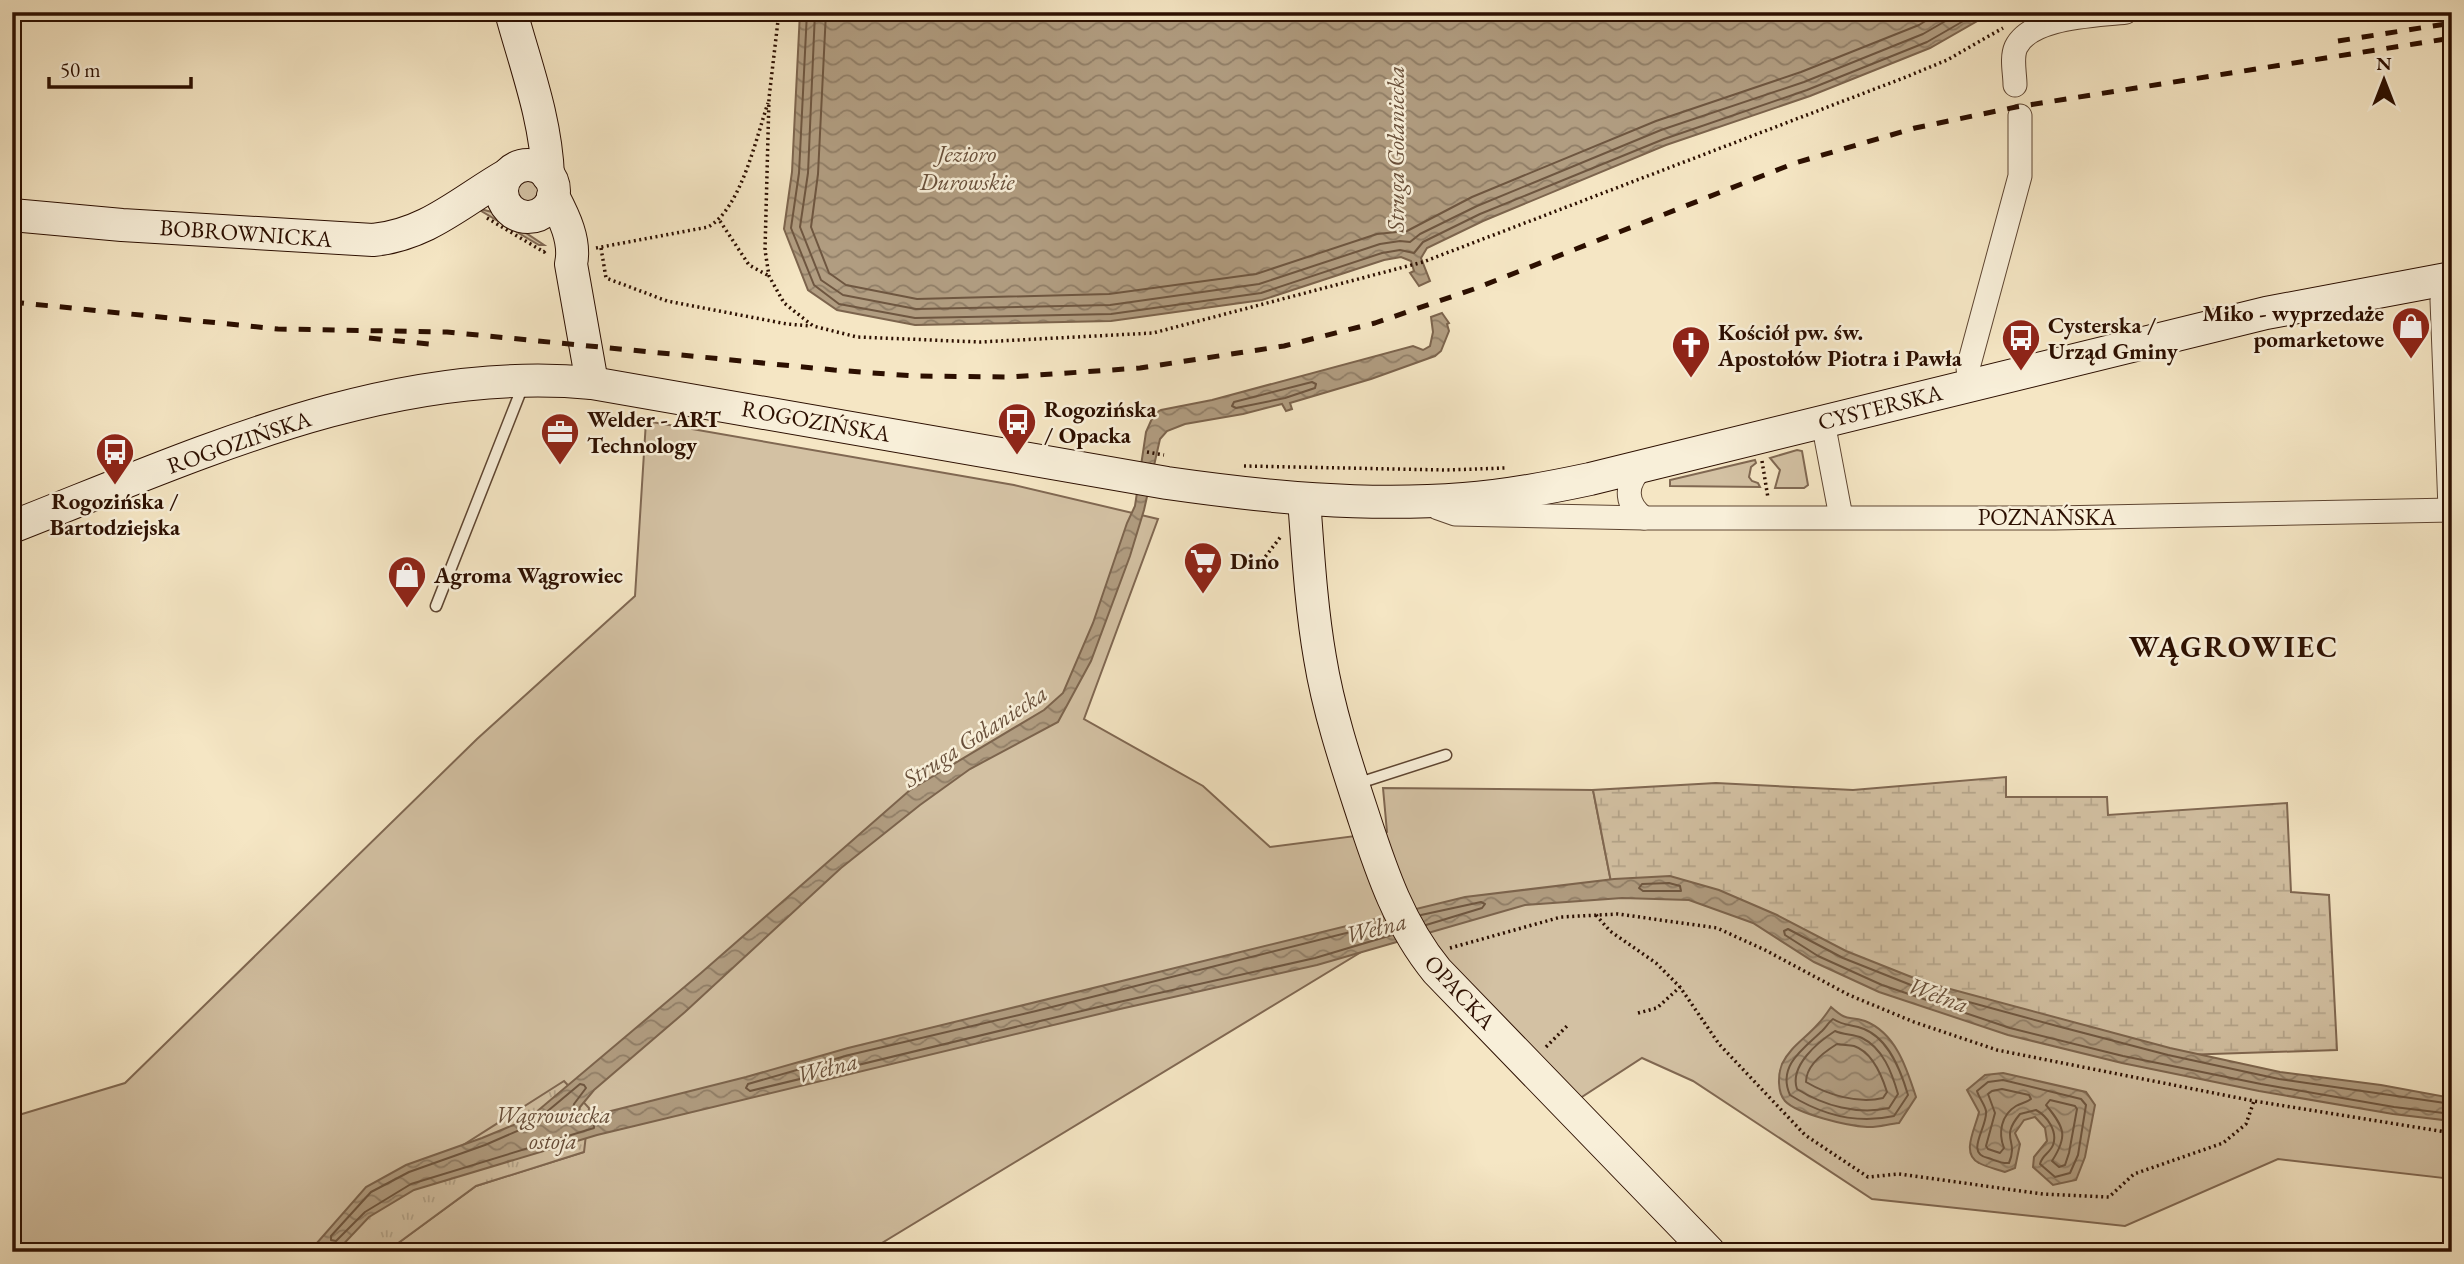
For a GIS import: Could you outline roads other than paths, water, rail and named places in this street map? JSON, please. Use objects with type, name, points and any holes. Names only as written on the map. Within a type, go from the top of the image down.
[{"type":"street","points":[[511,12],[527,73],[539,103],[548,149],[550,205],[537,216],[511,191]]},
{"type":"street","points":[[2015,85],[2014,57],[2017,45],[2038,27],[2126,12]]},
{"type":"street","points":[[511,191],[529,115],[527,73]]},
{"type":"street","points":[[1970,384],[1968,368],[2020,176],[2020,116]]},
{"type":"street","name":"BOBROWNICKA","points":[[12,215],[365,240],[393,238],[414,232],[470,199],[511,191],[520,166],[536,167],[551,186]]},
{"type":"street","points":[[551,186],[573,252],[581,257]]},
{"type":"street","points":[[511,191],[581,257],[592,383]]},
{"type":"street","points":[[2447,289],[2451,510]]},
{"type":"street","name":"CYSTERSKA","points":[[1304,499],[1462,499],[1541,490],[2266,313],[2447,289]]},
{"type":"street","name":"ROGOZIŃSKA","points":[[12,527],[210,450],[324,412],[429,390],[525,381],[592,383],[1167,483],[1246,495],[1304,499]]},
{"type":"street","points":[[1823,422],[1841,517]]},
{"type":"street","points":[[1643,467],[1635,474],[1628,493],[1635,511],[1644,518]]},
{"type":"street","name":"OPACKA","points":[[1304,499],[1320,657],[1332,714],[1381,870],[1401,917],[1424,956],[1709,1252]]},
{"type":"street","name":"POZNAŃSKA","points":[[1416,500],[1455,514],[1644,518],[2055,518],[2451,510]]},
{"type":"lane","points":[[436,606],[525,381]]},
{"type":"lane","points":[[1354,785],[1446,755]]},
{"type":"water","name":"Jezioro Durowskie","points":[[800,12],[1993,12],[1930,48],[1810,96],[1666,145],[1483,221],[1427,248],[1421,258],[1430,281],[1419,286],[1410,273],[1414,271],[1411,261],[1401,257],[1384,260],[1262,300],[1111,321],[915,325],[837,310],[808,290],[784,229],[792,172]]},
{"type":"water","name":"Wełna","points":[[1442,313],[1449,323],[1449,331],[1441,351],[1435,356],[1371,379],[1290,403],[1292,409],[1286,411],[1282,404],[1185,424],[1167,431],[1160,439],[1144,510],[1130,556],[1091,661],[1058,722],[970,769],[841,868],[685,1012],[594,1090],[580,1107],[578,1116],[599,1114],[848,1048],[1465,897],[1614,879],[1670,876],[1719,890],[1777,915],[1846,951],[1924,982],[2170,1048],[2280,1072],[2381,1085],[2452,1098],[2452,1121],[2393,1114],[2259,1091],[2122,1063],[2008,1035],[1879,992],[1814,962],[1753,923],[1689,900],[1622,898],[1525,905],[1317,965],[1120,1009],[597,1135],[414,1190],[369,1217],[336,1252],[309,1252],[366,1187],[406,1165],[528,1119],[701,973],[910,790],[1044,710],[1063,693],[1093,623],[1135,506],[1146,432],[1154,414],[1413,346],[1423,350],[1430,346],[1433,332],[1431,317]]},
{"type":"water","points":[[1831,1007],[1845,1017],[1865,1021],[1876,1027],[1885,1034],[1899,1053],[1916,1097],[1899,1123],[1871,1127],[1836,1122],[1791,1106],[1782,1097],[1779,1083],[1782,1064]]},
{"type":"water","points":[[2003,1073],[2086,1092],[2095,1105],[2085,1157],[2076,1180],[2053,1185],[2033,1167],[2034,1157],[2047,1141],[2045,1128],[2035,1117],[2024,1120],[2015,1133],[2020,1144],[2015,1168],[2005,1172],[1973,1159],[1970,1147],[1979,1112],[1967,1090],[1985,1075]]},
{"type":"railway","points":[[2338,41],[2452,23]]},
{"type":"railway","points":[[12,302],[278,329],[447,332],[914,376],[1009,377],[1140,368],[1284,346],[1375,323],[1474,289],[1795,163],[1915,128],[2016,107],[2452,38]]},
{"type":"railway","points":[[369,338],[439,345]]},
{"type":"place","name":"Miko - wyprzedaże pomarketowe","points":[[2411,360]]},
{"type":"place","name":"Cysterska / Urząd Gminy","points":[[2021,372]]},
{"type":"place","name":"Kościół pw. św. Apostołów Piotra i Pawła","points":[[1691,379]]},
{"type":"place","name":"Rogozińska / Opacka","points":[[1017,456]]},
{"type":"place","name":"Welder - ART Technology","points":[[560,466]]},
{"type":"place","name":"Rogozińska / Bartodziejska","points":[[115,486]]},
{"type":"place","name":"Dino","points":[[1203,595]]},
{"type":"place","name":"Agroma Wągrowiec","points":[[407,609]]},
{"type":"district","name":"WĄGROWIEC","points":[[2234,647]]},
{"type":"water label","name":"Struga Gołaniecka","points":[[1396,149]]},
{"type":"water label","name":"Struga Gołaniecka","points":[[975,736]]},
{"type":"park label","name":"Wągrowiecka ostoja","points":[[553,1128]]}]
